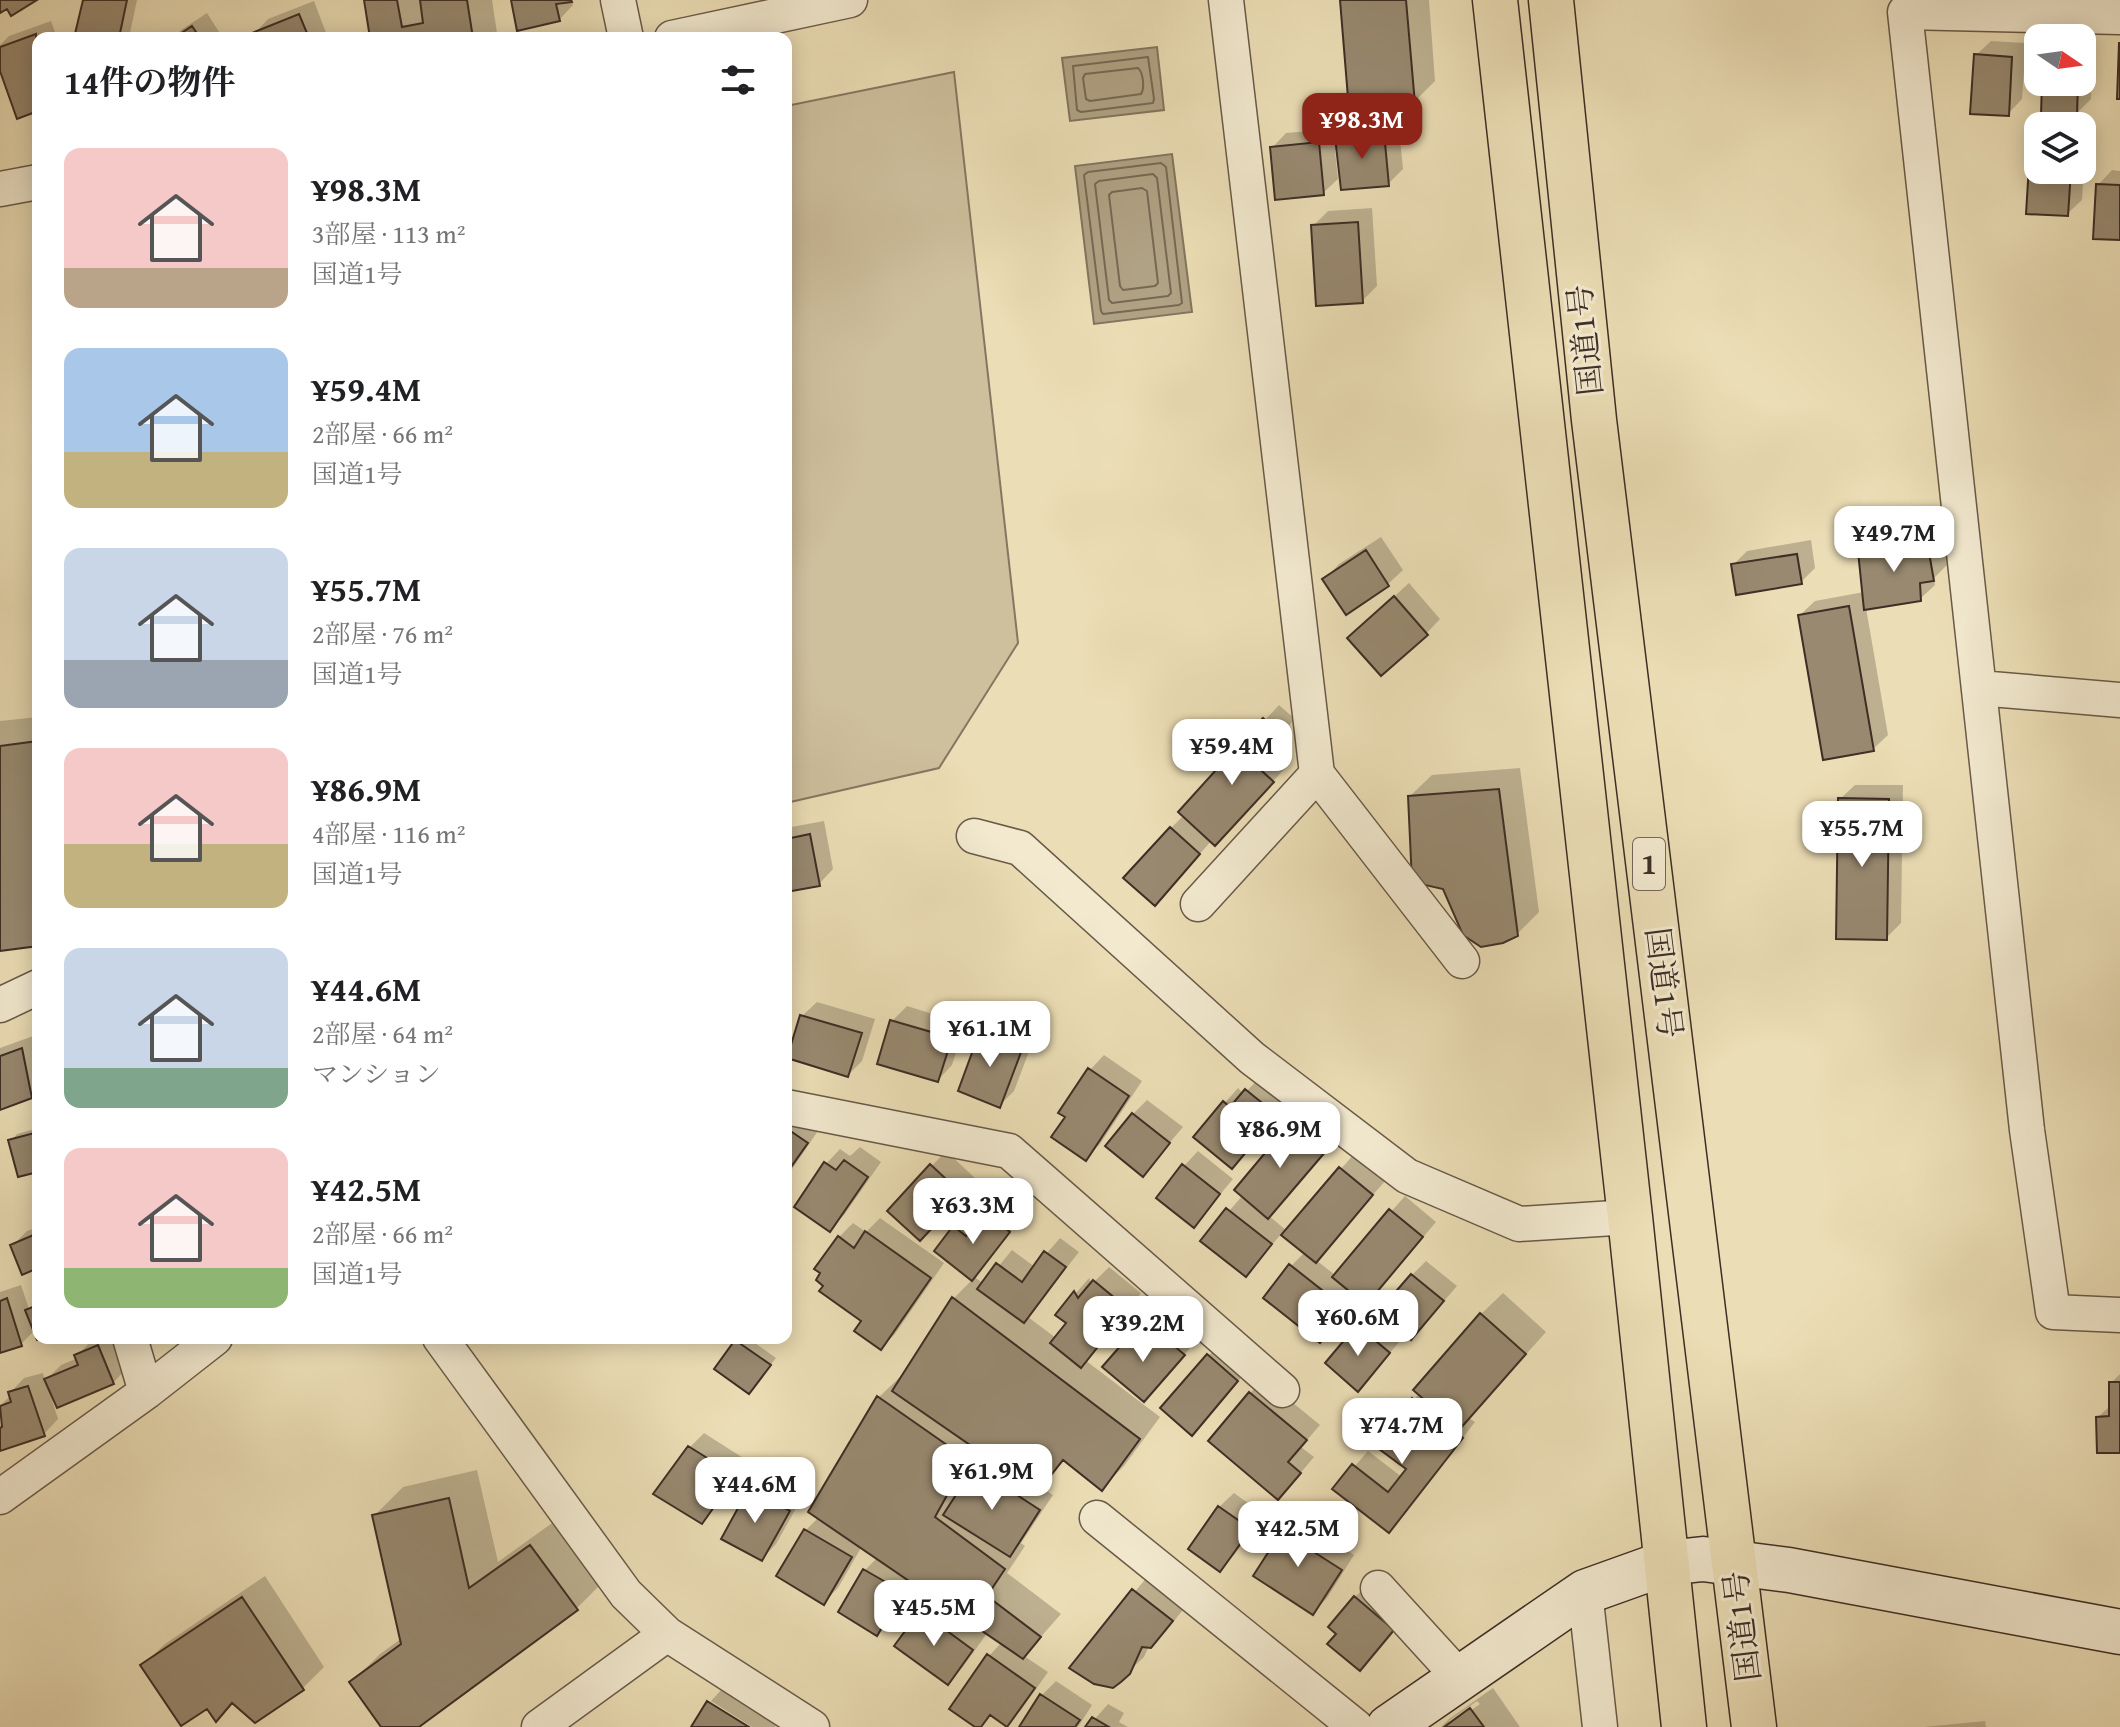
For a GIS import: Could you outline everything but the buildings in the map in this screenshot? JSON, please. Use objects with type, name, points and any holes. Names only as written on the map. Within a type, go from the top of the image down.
[{"type":"highway","name":"国道1号","points":[[1495,0],[1684,1727]]},
{"type":"highway","name":"国道1号","points":[[1551,0],[1594,420],[1754,1727]]},
{"type":"street","points":[[618,0],[625,32]]},
{"type":"street","points":[[700,32],[850,0]]},
{"type":"street","points":[[1226,0],[1317,774],[1462,961]]},
{"type":"street","points":[[2120,17],[1905,12],[2027,1130],[2053,1312],[2120,1315]]},
{"type":"street","points":[[0,189],[32,183]]},
{"type":"street","points":[[1979,688],[2120,700]]},
{"type":"street","points":[[1198,904],[1317,774]]},
{"type":"street","points":[[974,836],[1020,848],[1252,1058],[1407,1176],[1519,1224],[1630,1217]]},
{"type":"street","points":[[792,1108],[1009,1151],[1282,1390]]},
{"type":"street","points":[[132,1344],[146,1392]]},
{"type":"street","points":[[0,1497],[207,1344]]},
{"type":"street","points":[[444,1344],[626,1594],[667,1634],[812,1727]]},
{"type":"street","points":[[1097,1518],[1356,1727]]},
{"type":"street","points":[[1389,1727],[1585,1592],[1666,1563],[1703,1559],[1789,1570],[2120,1632]]},
{"type":"street","points":[[1378,1588],[1460,1678]]},
{"type":"street","points":[[1585,1592],[1600,1727]]},
{"type":"street","points":[[539,1727],[667,1634]]},
{"type":"shaded area","points":[[954,72],[1018,643],[939,768],[792,802],[792,105]]},
{"type":"water","points":[[1157,47],[1164,110],[1070,121],[1062,58]]},
{"type":"water","points":[[1172,154],[1192,312],[1094,324],[1075,166]]}]
